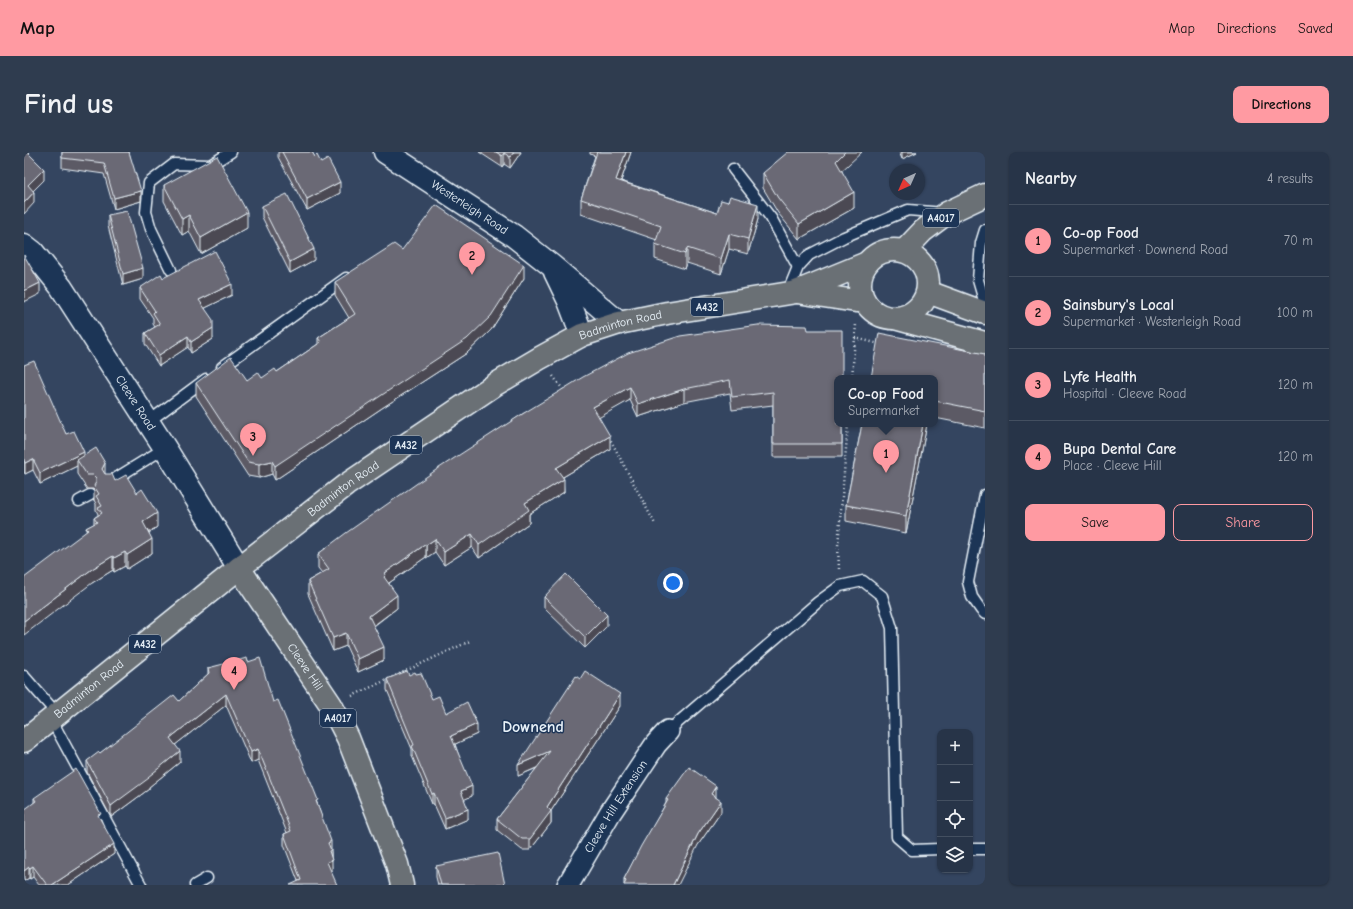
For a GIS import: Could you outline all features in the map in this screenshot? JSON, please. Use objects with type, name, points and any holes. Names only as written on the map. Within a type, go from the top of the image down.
[{"type":"main road","name":"A4017","points":[[904,251],[923,231],[947,213],[985,195]]},
{"type":"main road","name":"A432","points":[[867,263],[874,256],[883,252],[894,250],[904,251]]},
{"type":"main road","points":[[898,319],[908,316],[917,310],[924,302],[928,292],[929,282],[927,272],[921,263],[904,251]]},
{"type":"main road","points":[[867,263],[862,272],[860,282],[860,301],[878,315],[985,343]]},
{"type":"main road","name":"Badminton Road","points":[[24,741],[239,568],[346,485],[496,384],[540,358],[582,335],[619,323],[667,313],[791,293],[867,263]]},
{"type":"main road","points":[[928,292],[985,313]]},
{"type":"main road","name":"Badminton Road","points":[[791,293],[860,301]]},
{"type":"main road","name":"Cleeve Hill","points":[[239,568],[331,705],[348,738],[397,864],[402,885]]},
{"type":"street","name":"Westerleigh Road","points":[[385,152],[514,236],[619,323]]},
{"type":"street","name":"Cleeve Road","points":[[24,245],[33,252],[61,287],[165,448],[239,568]]},
{"type":"street","name":"Westerleigh Road","points":[[552,266],[569,301],[582,335]]},
{"type":"street","name":"Cleeve Hill Extension","points":[[568,885],[615,807],[656,744],[668,731]]},
{"type":"lane","points":[[171,270],[151,229],[146,212],[149,183],[174,164],[210,165],[231,152]]},
{"type":"lane","points":[[733,169],[771,218],[798,267]]},
{"type":"lane","points":[[791,293],[798,267],[809,255],[844,237],[908,210],[947,213]]},
{"type":"lane","points":[[985,230],[981,243],[978,280],[985,304]]},
{"type":"lane","points":[[148,422],[349,276]]},
{"type":"lane","points":[[108,483],[165,448]]},
{"type":"lane","points":[[79,501],[90,494]]},
{"type":"lane","points":[[985,495],[968,582],[972,597],[985,614]]},
{"type":"lane","points":[[668,731],[818,602],[840,586],[863,581],[882,596],[892,628],[897,837],[912,850],[937,849]]},
{"type":"lane","points":[[24,676],[54,717],[141,885]]},
{"type":"lane","points":[[973,849],[985,849]]},
{"type":"lane","points":[[195,885],[207,878]]},
{"type":"path","points":[[852,375],[860,301]]},
{"type":"path","points":[[856,338],[886,345]]},
{"type":"path","points":[[540,358],[565,392]]},
{"type":"path","points":[[840,586],[838,546],[848,427]]},
{"type":"path","points":[[606,432],[655,524]]},
{"type":"path","points":[[331,705],[470,641]]},
{"type":"building","points":[[24,152],[27,152],[44,169],[28,185],[34,192],[24,203]]},
{"type":"building","points":[[62,152],[129,152],[141,191],[114,198],[104,163],[62,158]]},
{"type":"building","points":[[282,152],[312,152],[315,157],[317,155],[321,163],[328,159],[340,182],[307,199]]},
{"type":"building","points":[[496,152],[514,152],[510,157],[504,153],[502,156]]},
{"type":"building","points":[[597,152],[626,152],[616,180],[717,213],[721,200],[728,202],[730,196],[758,204],[748,239],[729,234],[721,259],[687,248],[685,254],[655,244],[661,226],[581,199]]},
{"type":"building","points":[[788,152],[845,152],[836,161],[854,192],[799,224],[778,198],[763,173]]},
{"type":"building","points":[[217,156],[247,212],[201,238],[189,215],[182,219],[164,185]]},
{"type":"building","points":[[287,194],[314,249],[290,262],[262,206]]},
{"type":"building","points":[[436,205],[524,265],[491,316],[467,339],[275,466],[272,461],[259,464],[248,462],[196,383],[231,357],[247,380],[258,372],[262,378],[275,369],[277,372],[321,342],[318,338],[355,314],[335,282],[394,244],[402,250]]},
{"type":"building","points":[[127,211],[143,268],[123,274],[108,215]]},
{"type":"building","points":[[215,251],[232,284],[199,300],[213,320],[213,328],[191,342],[188,336],[159,355],[145,333],[160,324],[153,313],[155,311],[140,288],[161,274],[163,278]]},
{"type":"building","points":[[24,255],[40,283],[24,291]]},
{"type":"building","points":[[758,325],[807,326],[808,330],[842,330],[842,375],[834,375],[834,427],[842,427],[842,444],[773,444],[773,392],[732,397],[730,380],[684,389],[638,404],[630,387],[593,407],[610,436],[556,468],[564,479],[525,503],[529,510],[479,545],[472,534],[444,552],[435,539],[385,573],[386,575],[384,577],[397,595],[369,616],[384,647],[358,659],[346,633],[333,638],[308,581],[329,569],[318,554],[436,470],[583,377],[628,353],[680,336]]},
{"type":"building","points":[[879,333],[985,354],[985,411],[938,402],[938,375],[872,375]]},
{"type":"building","points":[[34,361],[66,434],[74,431],[84,452],[40,473],[33,459],[25,463],[24,460],[24,365]]},
{"type":"building","points":[[861,427],[922,427],[906,516],[846,505]]},
{"type":"building","points":[[96,448],[105,463],[102,469],[105,474],[112,474],[115,481],[126,475],[137,493],[142,489],[157,513],[143,522],[152,539],[127,555],[125,552],[114,558],[113,556],[92,569],[24,621],[24,578],[88,530],[86,528],[97,522],[94,518],[102,513],[98,508],[102,506],[96,496],[99,494],[94,486],[96,478],[93,475],[87,475],[77,460]]},
{"type":"building","points":[[566,574],[607,615],[585,637],[544,597]]},
{"type":"building","points":[[247,658],[248,662],[260,658],[273,702],[278,700],[318,800],[316,801],[331,841],[328,843],[331,850],[329,851],[332,860],[327,862],[337,885],[290,885],[301,880],[284,834],[291,831],[258,749],[251,752],[226,694],[170,738],[180,751],[148,777],[149,778],[111,806],[87,761],[99,752],[100,753],[174,695],[179,701],[209,673],[208,668]]},
{"type":"building","points":[[407,671],[409,675],[415,672],[416,674],[421,673],[432,699],[439,696],[446,713],[467,702],[477,724],[451,736],[472,786],[461,791],[468,809],[445,818],[434,793],[432,794],[387,679]]},
{"type":"building","points":[[585,671],[620,694],[547,807],[551,811],[530,839],[522,839],[497,819],[550,751],[518,765],[576,676],[580,679]]},
{"type":"building","points":[[689,767],[716,786],[711,794],[721,801],[698,834],[673,885],[624,885],[626,881],[624,879],[641,846],[668,800],[666,799]]},
{"type":"building","points":[[76,769],[101,814],[98,815],[114,844],[52,885],[47,885],[33,866],[24,871],[24,810],[36,801],[34,798]]},
{"type":"building","points":[[498,853],[505,885],[441,885],[436,866]]},
{"type":"place","name":"Sainsbury's Local","points":[[472,275]]},
{"type":"place","name":"Lyfe Health","points":[[253,456]]},
{"type":"place","name":"Co-op Food","points":[[886,473]]},
{"type":"place","name":"Bupa Dental Care","points":[[234,690]]},
{"type":"district","name":"Downend","points":[[533,727]]}]
